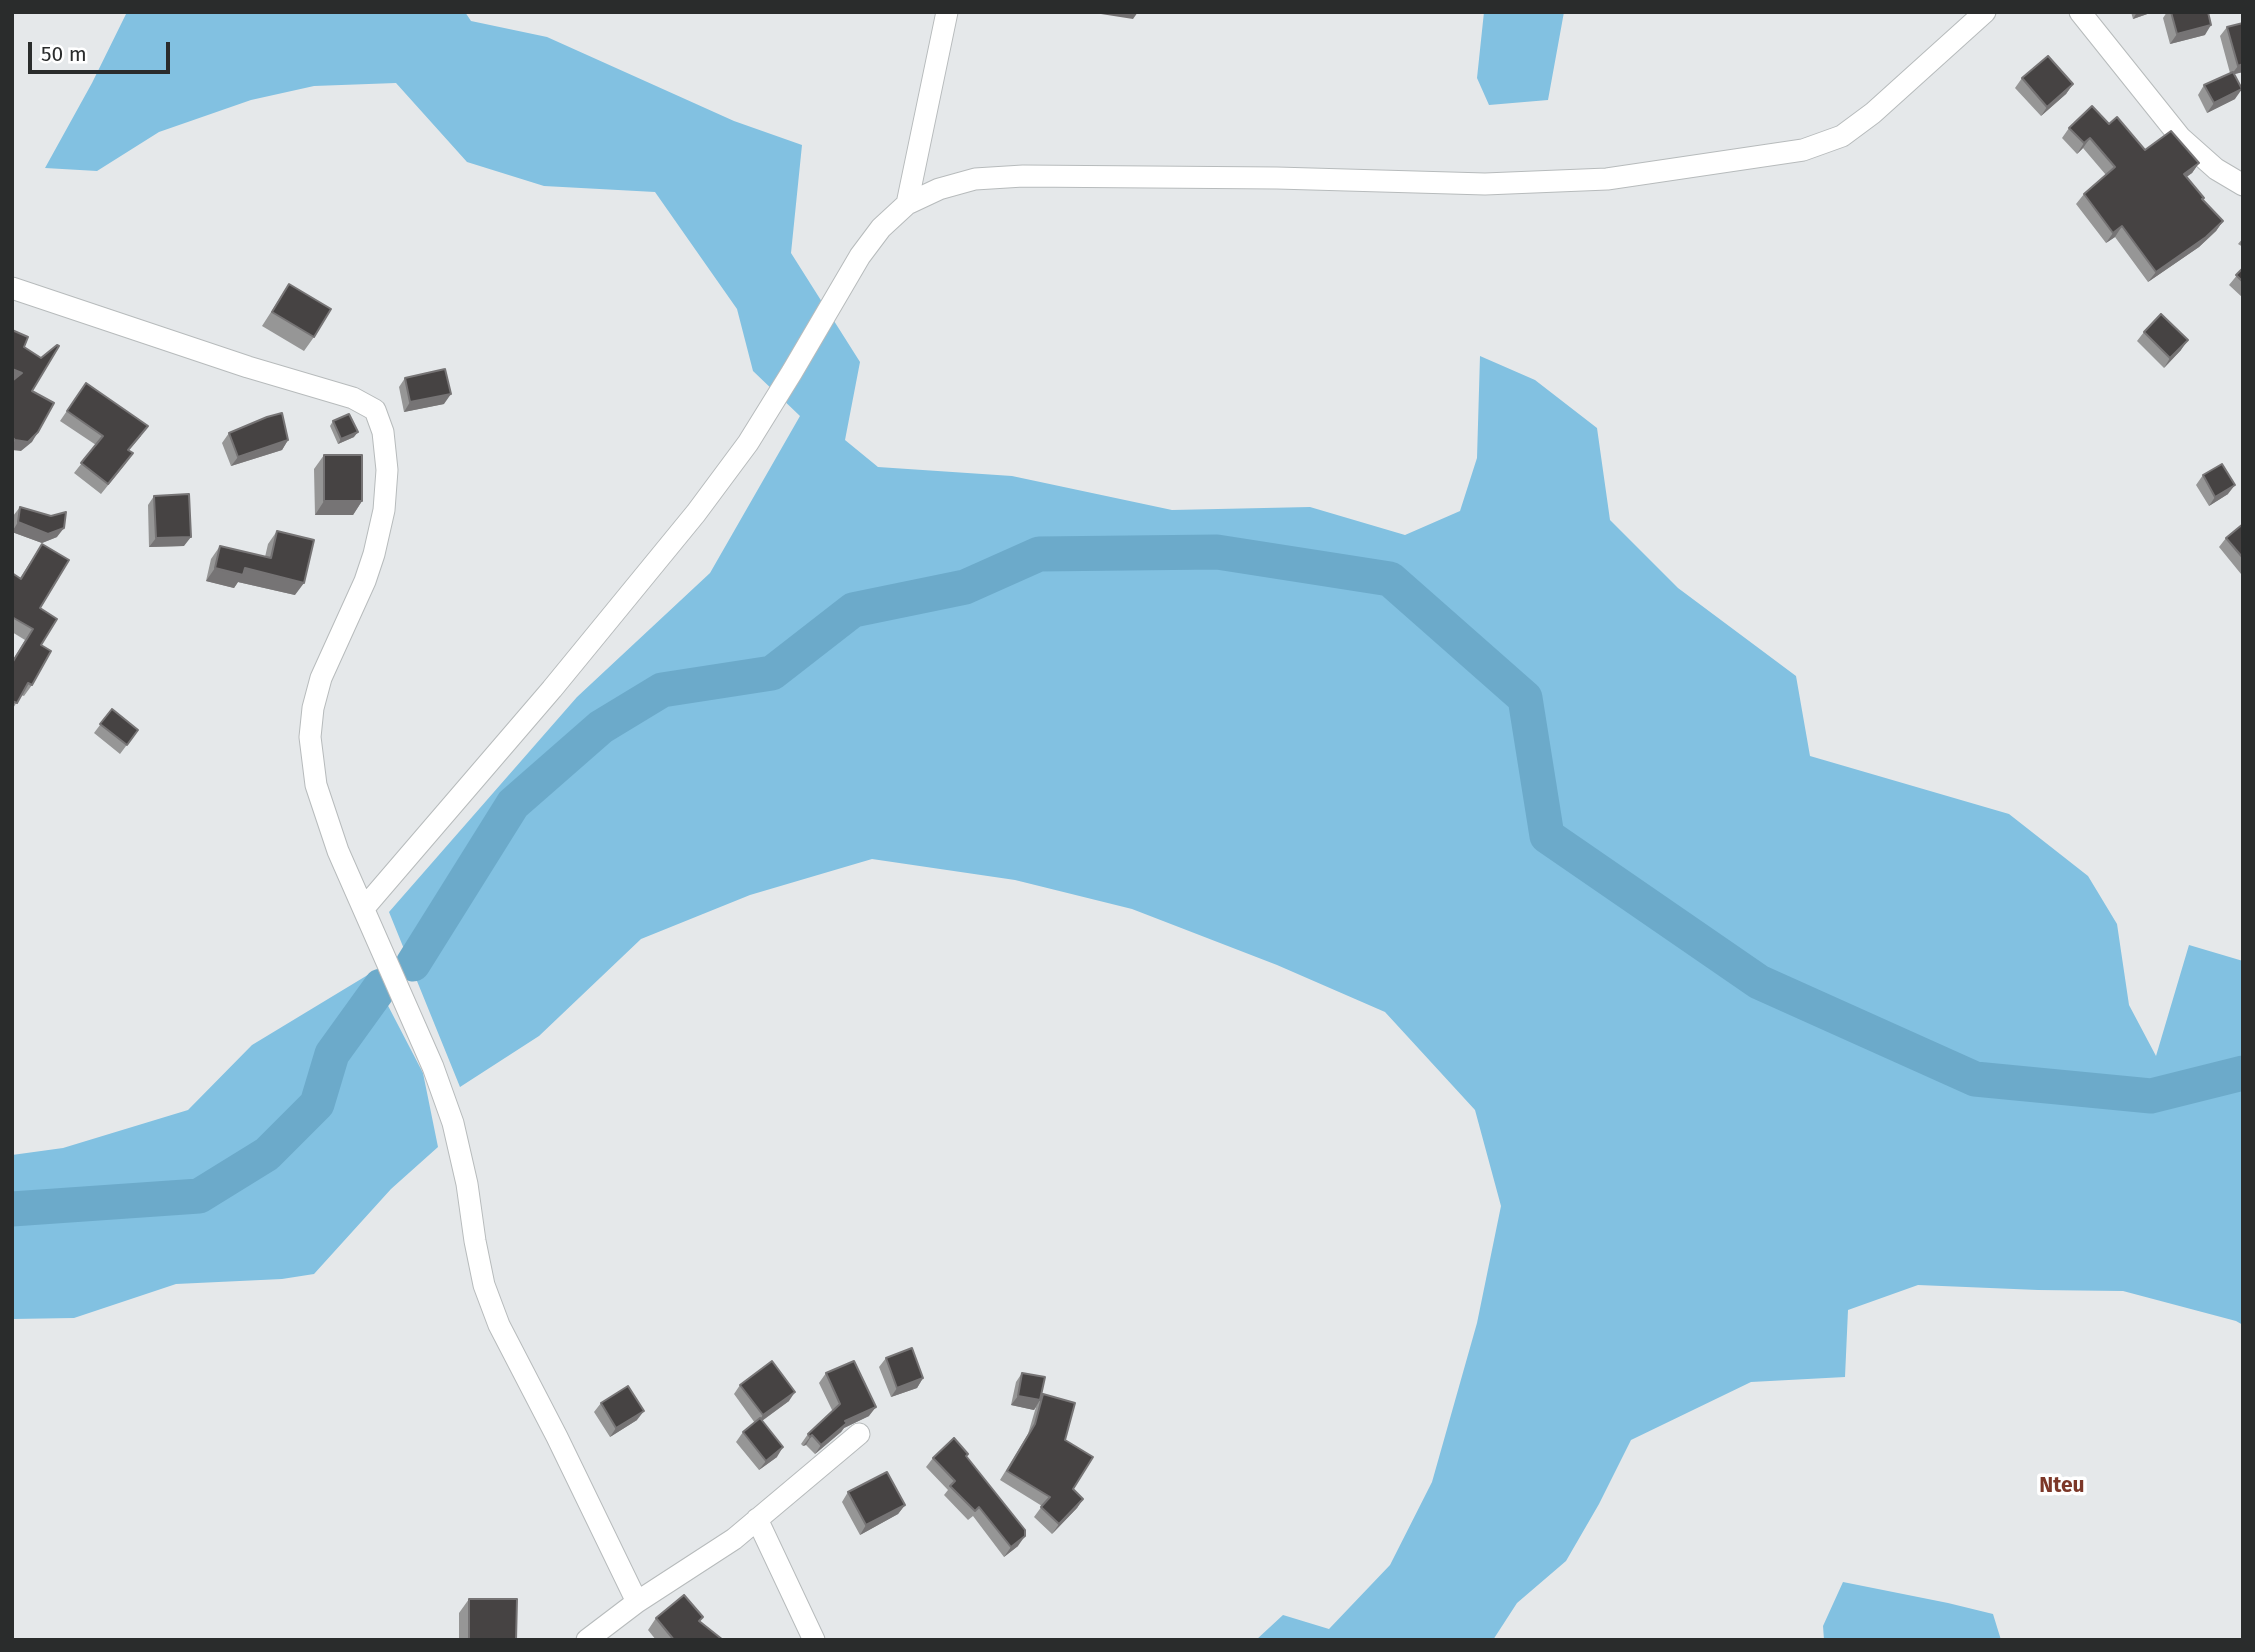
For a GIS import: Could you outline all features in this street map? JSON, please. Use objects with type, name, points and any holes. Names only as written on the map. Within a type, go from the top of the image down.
[{"type":"street","points":[[907,204],[947,12]]},
{"type":"street","points":[[364,908],[552,690],[696,513],[748,443],[860,256],[881,228],[907,204],[940,189],[975,179],[1023,176],[1277,178],[1485,184],[1607,179],[1803,150],[1842,136],[1873,113],[1985,12]]},
{"type":"street","points":[[2080,12],[2180,137],[2216,169],[2243,185]]},
{"type":"street","points":[[12,288],[248,367],[353,398],[374,410],[383,432],[387,470],[384,510],[365,581],[321,678],[313,708],[310,737],[316,785],[338,851],[433,1067],[453,1123],[467,1184],[484,1285],[499,1325],[637,1602]]},
{"type":"street","points":[[587,1640],[637,1602],[734,1539],[859,1434]]},
{"type":"street","points":[[757,1519],[814,1640]]},
{"type":"shaded area","points":[[127,12],[465,12],[471,21],[547,37],[734,121],[802,145],[791,253],[860,362],[845,440],[878,467],[1012,476],[1172,510],[1310,507],[1405,535],[1460,511],[1477,458],[1480,356],[1535,380],[1597,428],[1610,520],[1678,588],[1796,676],[1810,756],[2009,814],[2088,876],[2117,924],[2129,1005],[2156,1056],[2189,945],[2243,961],[2243,1325],[2123,1291],[1918,1285],[1848,1310],[1845,1377],[1751,1382],[1631,1440],[1566,1561],[1517,1603],[1493,1640],[1256,1640],[1283,1615],[1329,1629],[1390,1565],[1432,1482],[1477,1323],[1501,1206],[1475,1110],[1385,1012],[1277,965],[1132,909],[1015,880],[872,859],[750,895],[641,939],[539,1036],[460,1087],[389,912],[577,697],[710,573],[800,416],[753,371],[737,309],[655,192],[544,186],[467,162],[396,83],[314,86],[251,100],[159,132],[97,171],[45,168]]},
{"type":"shaded area","points":[[1484,12],[1564,12],[1548,100],[1489,105],[1477,78]]},
{"type":"shaded area","points":[[371,973],[423,1073],[438,1147],[391,1189],[314,1274],[282,1279],[176,1284],[74,1318],[12,1319],[12,1155],[63,1148],[188,1110],[252,1045]]},
{"type":"shaded area","points":[[1843,1582],[1993,1614],[2001,1640],[1824,1640],[1823,1626]]},
{"type":"building","points":[[2171,12],[2208,12],[2211,25],[2177,34]]},
{"type":"building","points":[[2243,23],[2243,64],[2238,66],[2227,27]]},
{"type":"building","points":[[2048,56],[2073,84],[2047,107],[2022,78]]},
{"type":"building","points":[[2233,72],[2242,89],[2214,103],[2204,85]]},
{"type":"building","points":[[2092,106],[2109,124],[2117,117],[2145,150],[2171,131],[2199,163],[2184,174],[2204,198],[2202,199],[2223,221],[2206,237],[2156,272],[2122,226],[2113,233],[2084,194],[2115,167],[2090,138],[2084,143],[2069,128]]},
{"type":"building","points":[[2243,268],[2243,282],[2236,275]]},
{"type":"building","points":[[289,284],[331,309],[314,337],[272,312]]},
{"type":"building","points":[[2161,314],[2188,340],[2170,358],[2144,332]]},
{"type":"building","points":[[12,330],[28,337],[24,347],[41,358],[59,346],[32,391],[54,403],[38,432],[28,442],[12,437],[12,381],[22,373],[12,369]]},
{"type":"building","points":[[445,369],[451,394],[410,402],[405,378]]},
{"type":"building","points":[[86,383],[148,426],[128,450],[133,453],[108,484],[81,463],[103,436],[67,411]]},
{"type":"building","points":[[282,413],[288,440],[238,457],[229,433]]},
{"type":"building","points":[[349,414],[358,432],[341,439],[333,421]]},
{"type":"building","points":[[324,455],[362,455],[362,501],[324,501]]},
{"type":"building","points":[[2222,464],[2235,485],[2215,497],[2203,475]]},
{"type":"building","points":[[189,494],[191,537],[156,538],[154,496]]},
{"type":"building","points":[[20,507],[51,516],[66,512],[64,528],[48,534],[18,522]]},
{"type":"building","points":[[2243,524],[2243,558],[2226,538]]},
{"type":"building","points":[[277,531],[314,540],[304,583],[245,568],[243,575],[215,568],[220,546],[271,558]]},
{"type":"building","points":[[42,544],[69,560],[40,608],[57,619],[41,645],[51,651],[32,685],[28,683],[17,703],[12,701],[12,663],[33,629],[12,617],[12,573],[21,579]]},
{"type":"building","points":[[112,709],[138,730],[127,745],[100,724]]},
{"type":"building","points":[[912,1348],[923,1378],[897,1388],[886,1358]]},
{"type":"building","points":[[772,1361],[795,1392],[763,1415],[740,1385]]},
{"type":"building","points":[[854,1361],[876,1407],[845,1421],[847,1423],[821,1445],[808,1434],[840,1404],[826,1373]]},
{"type":"building","points":[[1022,1373],[1045,1377],[1040,1400],[1018,1396]]},
{"type":"building","points":[[628,1386],[644,1411],[616,1428],[601,1403]]},
{"type":"building","points":[[1043,1394],[1075,1403],[1065,1440],[1093,1457],[1073,1489],[1083,1499],[1059,1524],[1041,1507],[1050,1497],[1007,1471],[1035,1424]]},
{"type":"building","points":[[760,1418],[783,1447],[766,1461],[743,1432]]},
{"type":"building","points":[[954,1438],[1025,1530],[1025,1536],[1011,1547],[979,1507],[975,1511],[950,1486],[955,1481],[933,1458]]},
{"type":"building","points":[[887,1472],[905,1505],[866,1525],[848,1492]]},
{"type":"building","points":[[684,1595],[703,1617],[699,1621],[723,1640],[674,1640],[656,1618]]},
{"type":"building","points":[[469,1599],[517,1599],[516,1640],[469,1640]]},
{"type":"waterway","points":[[413,964],[513,804],[601,727],[662,690],[772,673],[853,610],[965,587],[1039,554],[1217,552],[1390,579],[1525,698],[1547,836],[1759,982],[1975,1079],[2151,1096],[2243,1073]]},
{"type":"waterway","points":[[12,1209],[199,1196],[267,1154],[317,1104],[332,1054],[381,986]]},
{"type":"district","name":"Nteu","points":[[2062,1486]]}]
